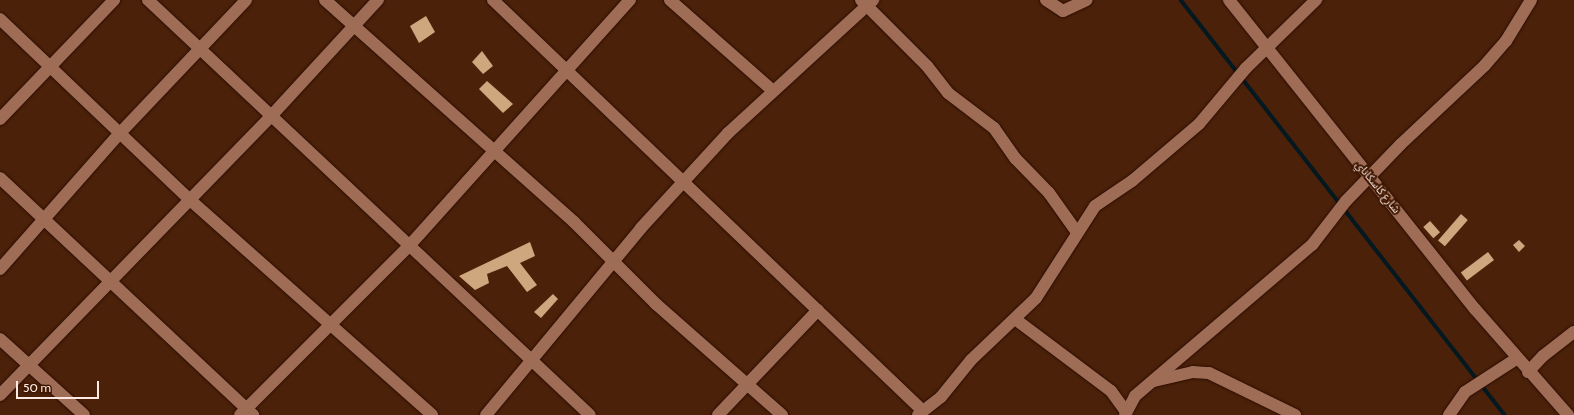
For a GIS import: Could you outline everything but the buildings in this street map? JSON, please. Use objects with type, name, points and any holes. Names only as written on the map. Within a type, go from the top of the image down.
[{"type":"street","points":[[0,119],[114,0]]},
{"type":"street","points":[[148,0],[273,114],[409,246],[532,359],[590,415]]},
{"type":"street","points":[[0,269],[120,133],[246,0]]},
{"type":"street","points":[[325,0],[495,151],[613,263],[746,385],[782,415]]},
{"type":"street","points":[[0,395],[27,364],[273,114],[378,0]]},
{"type":"street","points":[[493,0],[685,180],[818,310],[920,413],[941,397],[971,360],[1036,298],[1076,231],[1095,206],[1132,181],[1199,124],[1267,48],[1316,0]]},
{"type":"street","points":[[0,178],[246,413],[328,324],[409,246],[630,0]]},
{"type":"street","points":[[670,0],[772,90]]},
{"type":"street","points":[[1046,0],[1064,12],[1086,0]]},
{"type":"street","name":"شارع كاسكاناي","points":[[1229,0],[1516,358],[1568,415]]},
{"type":"street","points":[[1015,319],[1111,391],[1125,412],[1135,396],[1312,245],[1346,201],[1371,179],[1401,144],[1490,59],[1506,41],[1531,0]]},
{"type":"street","points":[[486,415],[613,263],[685,180],[772,90],[823,49],[867,2],[927,66],[948,93],[994,128],[1015,158],[1049,192],[1076,231]]},
{"type":"street","points":[[0,19],[189,199],[432,415]]},
{"type":"street","points":[[718,415],[818,310]]},
{"type":"street","points":[[1528,372],[1543,356],[1574,332]]},
{"type":"street","points":[[0,339],[84,415]]},
{"type":"street","points":[[1449,415],[1465,392],[1516,358]]},
{"type":"street","points":[[1152,381],[1193,372],[1209,373],[1296,415]]},
{"type":"street","points":[[1111,391],[1135,396]]},
{"type":"waterway","points":[[1181,0],[1505,415]]}]
